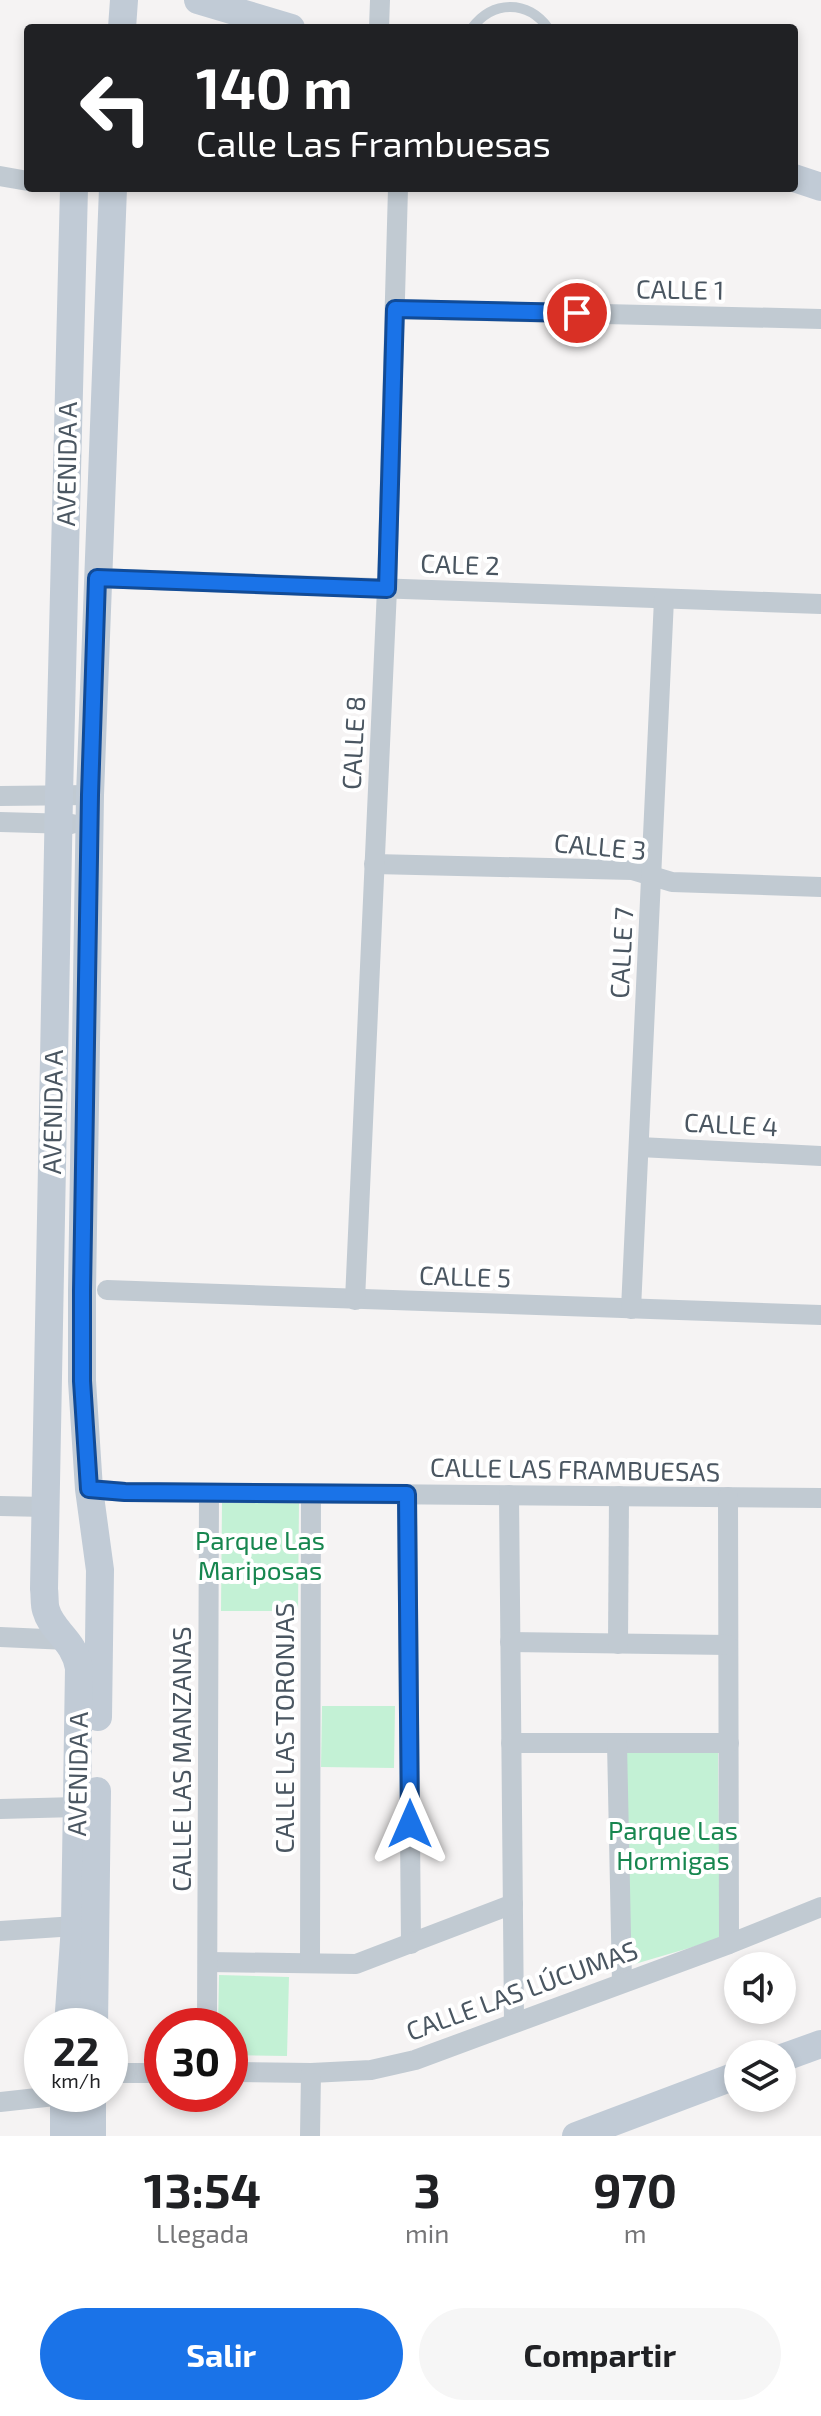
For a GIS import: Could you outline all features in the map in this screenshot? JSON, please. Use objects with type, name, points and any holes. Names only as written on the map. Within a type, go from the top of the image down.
[{"type":"street","points":[[122,24],[124,0]]},
{"type":"street","points":[[198,0],[278,24]]},
{"type":"street","points":[[379,24],[380,0]]},
{"type":"street","points":[[0,176],[24,180]]},
{"type":"street","points":[[798,179],[821,187]]},
{"type":"street","name":"AVENIDA A","points":[[69,2008],[75,1926],[79,1668],[68,1640],[46,1611],[45,1507],[74,192]]},
{"type":"street","name":"AVENIDA A","points":[[94,2008],[100,1570],[89,1489],[82,1381],[82,1291],[90,795],[113,192]]},
{"type":"street","name":"CALLE 8","points":[[355,1300],[387,589],[398,192]]},
{"type":"street","name":"CALLE 1","points":[[395,309],[821,319]]},
{"type":"street","name":"CALE 2","points":[[97,578],[821,604]]},
{"type":"street","name":"CALLE 7","points":[[631,1309],[664,599]]},
{"type":"street","points":[[0,822],[59,809],[90,795]]},
{"type":"street","points":[[0,796],[59,809],[91,825]]},
{"type":"street","name":"CALLE 3","points":[[374,864],[632,870],[672,882],[821,887]]},
{"type":"street","name":"CALLE 4","points":[[639,1147],[821,1156]]},
{"type":"street","name":"CALLE 5","points":[[107,1290],[821,1315]]},
{"type":"street","name":"CALLE LAS FRAMBUESAS","points":[[89,1489],[209,1493],[821,1498]]},
{"type":"street","name":"CALLE LAS MANZANAS","points":[[207,2008],[209,1493]]},
{"type":"street","name":"CALLE LAS TORONJAS","points":[[310,1963],[311,1494]]},
{"type":"street","points":[[407,1494],[411,1944]]},
{"type":"street","points":[[509,1495],[514,2022]]},
{"type":"street","points":[[618,1644],[619,1496]]},
{"type":"street","points":[[728,1497],[729,1944]]},
{"type":"street","points":[[0,1506],[45,1507]]},
{"type":"street","points":[[0,1637],[68,1640]]},
{"type":"street","points":[[510,1642],[728,1645]]},
{"type":"street","points":[[511,1743],[729,1743]]},
{"type":"street","points":[[617,1743],[622,1982]]},
{"type":"street","points":[[0,1809],[77,1807]]},
{"type":"street","points":[[208,1962],[356,1964],[513,1904]]},
{"type":"street","name":"CALLE LAS LÚCUMAS","points":[[248,2072],[371,2070],[415,2060],[821,1907]]},
{"type":"street","points":[[0,1931],[75,1926]]},
{"type":"street","points":[[796,2053],[821,2044]]},
{"type":"street","points":[[310,2136],[311,2073]]},
{"type":"street","points":[[576,2136],[624,2128],[724,2082]]},
{"type":"street","points":[[0,2102],[24,2099]]},
{"type":"street","points":[[64,2112],[64,2136]]},
{"type":"street","points":[[92,2112],[92,2136]]},
{"type":"lane","points":[[475,24],[491,10],[507,5],[522,6],[539,14],[545,24]]},
{"type":"green space","name":"Parque Las Mariposas","points":[[222,1502],[299,1502],[298,1611],[221,1611]]},
{"type":"green space","points":[[322,1706],[395,1706],[394,1768],[321,1767]]},
{"type":"green space","name":"Parque Las Hormigas","points":[[625,1751],[718,1753],[720,1939],[628,1966]]},
{"type":"green space","points":[[219,1975],[289,1977],[287,2056],[248,2055],[248,2008],[218,2008]]},
{"type":"route","points":[[410,1824],[407,1494],[125,1492],[89,1489],[82,1381],[82,1291],[90,795],[97,578],[387,589],[395,309],[577,313]]}]
